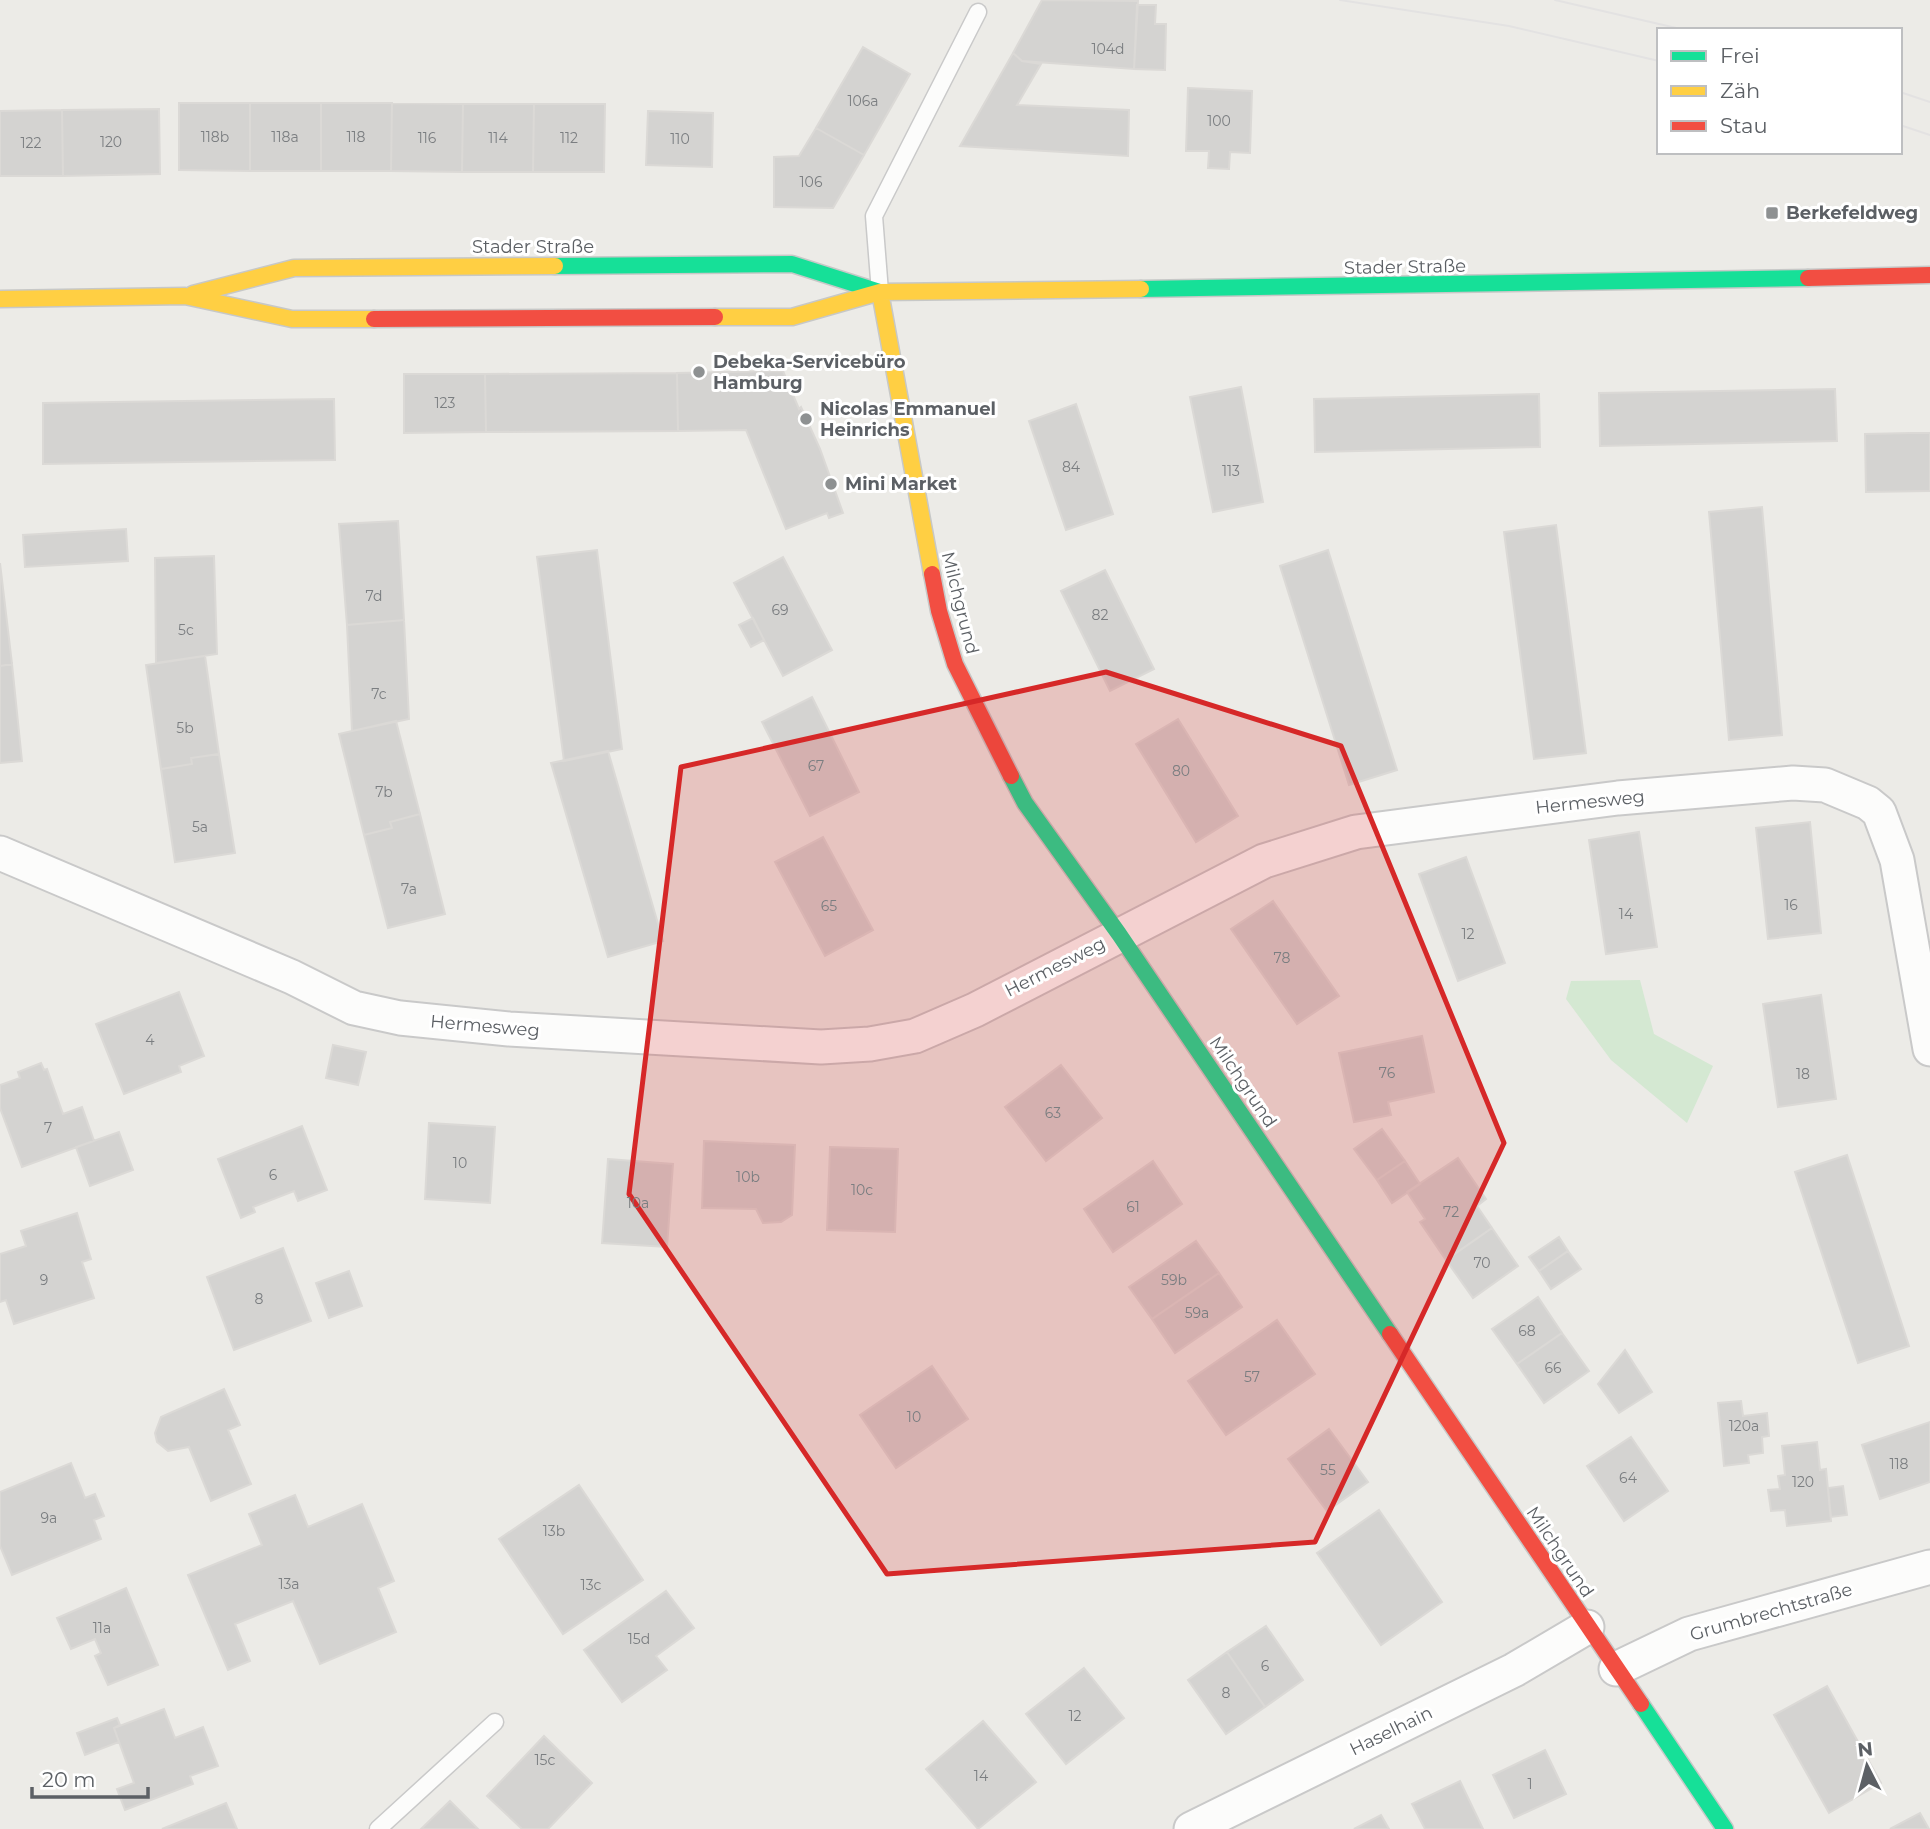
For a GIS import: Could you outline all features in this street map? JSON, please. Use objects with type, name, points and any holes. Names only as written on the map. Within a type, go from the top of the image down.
[{"type":"main road","name":"Stader Straße","points":[[185,296],[294,268],[764,264],[792,264],[880,292]]},
{"type":"main road","name":"Stader Straße","points":[[0,299],[185,296],[292,319],[792,317],[880,292],[1394,287],[1930,275]]},
{"type":"main road","name":"Milchgrund","points":[[880,292],[939,611],[955,664],[1025,803],[1119,934],[1725,1829]]},
{"type":"street","name":"Hermesweg","points":[[0,853],[292,977],[354,1008],[400,1018],[509,1029],[821,1047],[870,1044],[915,1036],[1264,861],[1356,832],[1618,799],[1793,783],[1825,785],[1868,803],[1879,812],[1889,833],[1897,860],[1930,1049]]},
{"type":"street","name":"Grumbrechtstraße","points":[[1616,1669],[1689,1634],[1930,1567]]},
{"type":"street","name":"Haselhain","points":[[1191,1829],[1514,1670],[1587,1628]]},
{"type":"lane","points":[[880,292],[874,216],[978,12]]},
{"type":"lane","points":[[378,1829],[495,1721]]},
{"type":"highlighted area","points":[[1106,672],[1341,746],[1504,1143],[1315,1542],[887,1574],[629,1194],[681,767]]},
{"type":"green space","points":[[1640,980],[1654,1034],[1713,1066],[1687,1123],[1611,1060],[1566,999],[1571,981]]},
{"type":"building","points":[[1042,0],[1138,1],[1134,69],[1022,61],[1013,53]]},
{"type":"building","points":[[1137,5],[1156,5],[1155,24],[1166,24],[1165,70],[1134,69]]},
{"type":"building","points":[[863,47],[910,74],[864,155],[816,128]]},
{"type":"building","points":[[1013,53],[1022,61],[1041,64],[1017,105],[1129,110],[1128,156],[960,146]]},
{"type":"building","points":[[1188,88],[1252,91],[1250,153],[1230,152],[1229,169],[1208,168],[1209,151],[1186,151]]},
{"type":"building","points":[[179,103],[250,103],[250,171],[179,170]]},
{"type":"building","points":[[250,103],[321,103],[321,171],[250,171]]},
{"type":"building","points":[[321,103],[392,103],[391,171],[321,171]]},
{"type":"building","points":[[392,103],[463,104],[462,172],[391,171]]},
{"type":"building","points":[[463,104],[534,104],[533,172],[462,172]]},
{"type":"building","points":[[534,104],[605,104],[604,172],[533,172]]},
{"type":"building","points":[[159,109],[160,174],[63,176],[62,110]]},
{"type":"building","points":[[62,110],[63,176],[0,176],[0,111]]},
{"type":"building","points":[[648,111],[713,113],[712,167],[646,165]]},
{"type":"building","points":[[816,128],[864,155],[833,208],[774,207],[774,157],[799,156]]},
{"type":"building","points":[[783,371],[820,449],[843,513],[829,518],[827,513],[786,529],[746,430],[678,431],[677,373]]},
{"type":"building","points":[[677,373],[678,431],[486,432],[485,374]]},
{"type":"building","points":[[404,374],[485,374],[486,432],[404,433]]},
{"type":"building","points":[[1241,387],[1263,502],[1213,512],[1190,397]]},
{"type":"building","points":[[1835,389],[1837,441],[1600,446],[1599,393]]},
{"type":"building","points":[[1539,394],[1540,447],[1315,452],[1314,399]]},
{"type":"building","points":[[334,399],[335,460],[43,464],[43,403]]},
{"type":"building","points":[[1076,404],[1113,514],[1066,530],[1029,421]]},
{"type":"building","points":[[1930,433],[1930,491],[1866,492],[1865,434]]},
{"type":"building","points":[[1762,507],[1782,735],[1729,740],[1709,512]]},
{"type":"building","points":[[398,521],[404,620],[347,625],[339,524]]},
{"type":"building","points":[[1556,525],[1586,753],[1534,759],[1504,532]]},
{"type":"building","points":[[126,529],[128,561],[25,567],[23,535]]},
{"type":"building","points":[[597,550],[622,749],[564,761],[537,557]]},
{"type":"building","points":[[1328,550],[1397,770],[1349,785],[1280,566]]},
{"type":"building","points":[[214,556],[217,654],[156,663],[155,558]]},
{"type":"building","points":[[783,557],[832,650],[783,676],[734,583]]},
{"type":"building","points":[[0,563],[12,664],[0,666]]},
{"type":"building","points":[[1105,570],[1154,669],[1110,691],[1061,591]]},
{"type":"building","points":[[753,618],[764,640],[751,647],[739,625]]},
{"type":"building","points":[[404,620],[409,719],[352,731],[347,625]]},
{"type":"building","points":[[205,656],[219,754],[191,758],[192,764],[161,769],[146,665]]},
{"type":"building","points":[[12,664],[22,761],[0,763],[0,666]]},
{"type":"building","points":[[812,697],[859,792],[810,816],[762,722]]},
{"type":"building","points":[[1178,719],[1238,816],[1196,842],[1136,744]]},
{"type":"building","points":[[396,721],[420,814],[390,822],[392,828],[364,835],[339,734]]},
{"type":"building","points":[[608,751],[663,941],[608,957],[551,763]]},
{"type":"building","points":[[219,754],[235,853],[175,862],[161,769],[192,764],[191,758]]},
{"type":"building","points":[[420,814],[445,914],[388,928],[364,835],[392,828],[390,822]]},
{"type":"building","points":[[1810,822],[1821,933],[1768,939],[1756,828]]},
{"type":"building","points":[[1639,832],[1657,947],[1606,954],[1589,840]]},
{"type":"building","points":[[823,837],[873,930],[825,956],[775,862]]},
{"type":"building","points":[[1466,857],[1505,963],[1458,981],[1419,874]]},
{"type":"building","points":[[1273,901],[1339,996],[1297,1024],[1231,929]]},
{"type":"building","points":[[179,992],[204,1056],[179,1066],[181,1072],[124,1094],[96,1024]]},
{"type":"building","points":[[1821,995],[1836,1099],[1778,1107],[1763,1004]]},
{"type":"building","points":[[1422,1036],[1434,1092],[1388,1102],[1391,1115],[1354,1122],[1339,1053]]},
{"type":"building","points":[[333,1045],[366,1052],[358,1085],[326,1078]]},
{"type":"building","points":[[41,1063],[44,1070],[47,1069],[63,1114],[82,1107],[94,1141],[22,1167],[0,1108],[0,1085],[20,1078],[18,1072]]},
{"type":"building","points":[[1061,1065],[1102,1118],[1046,1161],[1005,1107]]},
{"type":"building","points":[[429,1123],[495,1127],[490,1203],[425,1199]]},
{"type":"building","points":[[302,1126],[327,1190],[298,1201],[294,1191],[253,1207],[255,1212],[241,1218],[218,1159]]},
{"type":"building","points":[[1382,1129],[1405,1161],[1377,1180],[1354,1149]]},
{"type":"building","points":[[119,1132],[133,1170],[90,1186],[76,1147]]},
{"type":"building","points":[[704,1141],[795,1145],[792,1215],[781,1222],[763,1223],[756,1209],[702,1208]]},
{"type":"building","points":[[830,1147],[898,1149],[895,1232],[827,1230]]},
{"type":"building","points":[[1847,1155],[1909,1346],[1858,1363],[1795,1172]]},
{"type":"building","points":[[1458,1158],[1486,1199],[1477,1206],[1492,1228],[1446,1260],[1420,1222],[1425,1219],[1407,1192]]},
{"type":"building","points":[[608,1159],[673,1164],[667,1247],[602,1243]]},
{"type":"building","points":[[1153,1161],[1182,1204],[1113,1252],[1084,1209]]},
{"type":"building","points":[[1405,1161],[1420,1184],[1392,1203],[1377,1180]]},
{"type":"building","points":[[77,1213],[91,1259],[82,1262],[94,1298],[14,1324],[6,1300],[0,1302],[0,1254],[26,1246],[21,1231]]},
{"type":"building","points":[[1492,1228],[1518,1266],[1473,1298],[1446,1260]]},
{"type":"building","points":[[1559,1237],[1568,1251],[1539,1271],[1529,1257]]},
{"type":"building","points":[[1196,1241],[1219,1273],[1152,1319],[1129,1287]]},
{"type":"building","points":[[283,1248],[311,1321],[234,1350],[207,1277]]},
{"type":"building","points":[[1568,1251],[1581,1269],[1551,1289],[1539,1271]]},
{"type":"building","points":[[349,1271],[362,1306],[329,1318],[316,1283]]},
{"type":"building","points":[[1219,1273],[1242,1307],[1175,1353],[1152,1319]]},
{"type":"building","points":[[1538,1297],[1562,1333],[1517,1364],[1492,1329]]},
{"type":"building","points":[[1277,1320],[1315,1374],[1226,1435],[1188,1381]]},
{"type":"building","points":[[1562,1333],[1589,1371],[1544,1403],[1517,1364]]},
{"type":"building","points":[[1625,1350],[1652,1392],[1619,1413],[1598,1384]]},
{"type":"building","points":[[932,1366],[968,1419],[896,1468],[860,1415]]},
{"type":"building","points":[[224,1389],[240,1425],[228,1430],[251,1484],[211,1501],[189,1447],[168,1451],[157,1442],[155,1433],[161,1417]]},
{"type":"building","points":[[1741,1401],[1743,1416],[1767,1413],[1769,1436],[1762,1437],[1763,1453],[1748,1455],[1749,1463],[1724,1466],[1718,1403]]},
{"type":"building","points":[[1930,1422],[1930,1482],[1880,1499],[1862,1445]]},
{"type":"building","points":[[1329,1429],[1368,1482],[1327,1511],[1288,1459]]},
{"type":"building","points":[[1631,1437],[1668,1491],[1624,1521],[1587,1466]]},
{"type":"building","points":[[1817,1442],[1820,1470],[1826,1469],[1831,1521],[1787,1526],[1785,1510],[1771,1511],[1768,1490],[1780,1489],[1778,1476],[1785,1475],[1782,1446]]},
{"type":"building","points":[[71,1463],[85,1498],[95,1494],[104,1516],[94,1520],[101,1539],[12,1575],[0,1546],[0,1492]]},
{"type":"building","points":[[579,1485],[643,1580],[563,1634],[499,1539]]},
{"type":"building","points":[[1843,1486],[1847,1515],[1831,1517],[1828,1488]]},
{"type":"building","points":[[295,1495],[308,1527],[362,1504],[394,1581],[378,1588],[396,1632],[320,1664],[293,1601],[235,1624],[250,1661],[228,1670],[188,1575],[262,1545],[249,1514]]},
{"type":"building","points":[[1379,1510],[1442,1602],[1381,1645],[1317,1553]]},
{"type":"building","points":[[126,1588],[158,1665],[108,1685],[95,1656],[101,1653],[95,1639],[71,1649],[57,1618]]},
{"type":"building","points":[[666,1591],[694,1628],[656,1656],[667,1670],[622,1702],[584,1650]]},
{"type":"building","points":[[1266,1626],[1303,1680],[1265,1707],[1227,1652]]},
{"type":"building","points":[[1227,1652],[1265,1707],[1226,1734],[1188,1680]]},
{"type":"building","points":[[1084,1668],[1124,1718],[1066,1764],[1026,1714]]},
{"type":"building","points":[[1827,1686],[1881,1783],[1829,1813],[1774,1715]]},
{"type":"building","points":[[164,1709],[175,1738],[203,1727],[218,1766],[190,1776],[193,1784],[125,1810],[117,1789],[134,1783],[114,1728]]},
{"type":"building","points":[[117,1718],[120,1725],[114,1728],[119,1742],[85,1755],[77,1733]]},
{"type":"building","points":[[983,1721],[1036,1782],[978,1829],[926,1769]]},
{"type":"building","points":[[544,1736],[592,1783],[548,1829],[522,1829],[487,1796]]},
{"type":"building","points":[[1545,1750],[1566,1794],[1514,1818],[1493,1775]]},
{"type":"building","points":[[1460,1781],[1483,1829],[1425,1829],[1412,1804]]},
{"type":"building","points":[[450,1801],[478,1829],[421,1829]]},
{"type":"building","points":[[226,1803],[237,1829],[162,1829]]},
{"type":"building","points":[[1920,1813],[1929,1829],[1890,1829]]},
{"type":"building","points":[[1381,1815],[1389,1829],[1354,1829]]},
{"type":"tram line","points":[[1340,0],[1509,26],[1657,61]]},
{"type":"tram line","points":[[1555,0],[1676,28]]},
{"type":"tram line","points":[[1902,93],[1930,102]]},
{"type":"tram line","points":[[1902,126],[1930,135]]},
{"type":"traffic: fast","points":[[555,266],[792,264],[880,292]]},
{"type":"traffic: fast","points":[[1141,289],[1808,278]]},
{"type":"traffic: fast","points":[[1011,776],[1025,803],[1119,934],[1390,1334]]},
{"type":"traffic: fast","points":[[1641,1704],[1725,1829]]},
{"type":"traffic: slow","points":[[193,294],[294,268],[555,266]]},
{"type":"traffic: slow","points":[[715,317],[792,317],[880,292],[1141,289]]},
{"type":"traffic: slow","points":[[880,292],[932,574]]},
{"type":"traffic: slow","points":[[0,299],[185,296],[292,319],[374,319]]},
{"type":"traffic: jam","points":[[1808,278],[1930,275]]},
{"type":"traffic: jam","points":[[374,319],[715,317]]},
{"type":"traffic: jam","points":[[932,574],[939,611],[955,664],[1011,776]]},
{"type":"traffic: jam","points":[[1390,1334],[1641,1704]]},
{"type":"place","name":"Berkefeldweg","points":[[1772,213]]},
{"type":"place","name":"Debeka-Servicebüro Hamburg","points":[[699,372]]},
{"type":"place","name":"Nicolas Emmanuel Heinrichs","points":[[806,419]]},
{"type":"place","name":"Mini Market","points":[[831,484]]}]
